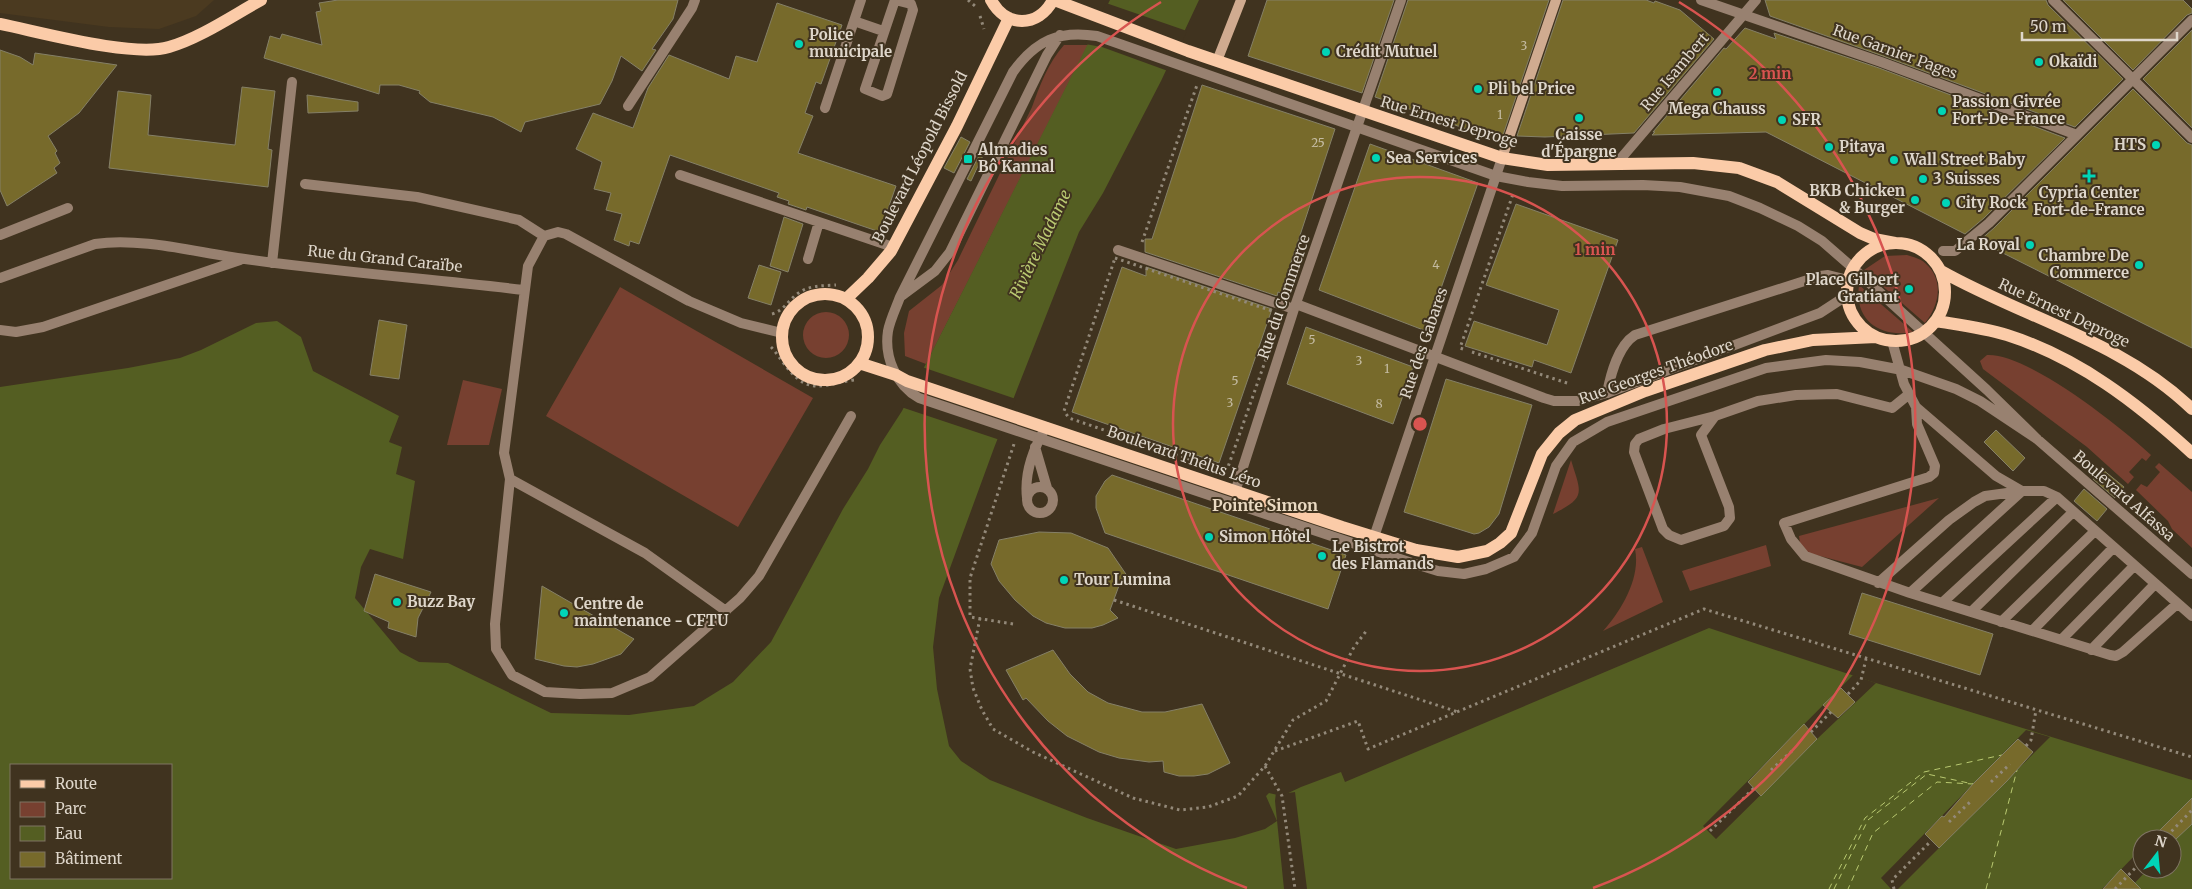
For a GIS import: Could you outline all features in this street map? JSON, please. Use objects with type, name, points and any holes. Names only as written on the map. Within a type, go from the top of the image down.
[{"type":"main road","points":[[0,24],[108,46],[151,50],[168,48],[260,0]]},
{"type":"main road","points":[[991,0],[1001,14],[1019,21],[1035,18],[1048,9],[1054,0]]},
{"type":"main road","name":"Rue Ernest Deproge","points":[[1054,0],[1188,51],[1362,112],[1502,158],[1548,164],[1702,163],[1739,168],[1777,182],[1860,233],[1874,239],[1909,245],[1922,250],[1933,259],[1941,271],[1967,286],[2057,324],[2123,358],[2154,377],[2192,409]]},
{"type":"main road","points":[[1217,61],[1241,0]]},
{"type":"main road","points":[[1502,158],[1556,0]]},
{"type":"main road","name":"Boulevard Léopold Bissold","points":[[846,299],[868,278],[893,247],[956,126],[1009,18]]},
{"type":"main road","points":[[1895,243],[1878,246],[1870,250],[1851,274],[1846,296],[1855,319],[1864,330],[1876,337],[1892,341],[1909,340],[1924,333],[1936,322],[1946,297],[1941,271]]},
{"type":"main road","points":[[817,294],[832,294],[846,299],[858,309],[865,322],[868,336],[866,351],[859,363],[849,372],[836,378],[823,380],[809,377],[797,370],[788,360],[782,347],[782,333],[785,320],[792,308],[803,299],[817,294]]},
{"type":"main road","points":[[1936,322],[2006,334],[2065,359],[2132,402],[2192,453]]},
{"type":"main road","name":"Rue Georges Théodore","points":[[1374,537],[1416,550],[1458,557],[1487,551],[1511,533],[1542,454],[1554,438],[1575,420],[1645,391],[1765,350],[1813,340],[1876,337]]},
{"type":"main road","name":"Boulevard Thélus Léro","points":[[859,363],[1011,422],[1040,437],[1235,492],[1374,537]]},
{"type":"street","points":[[628,106],[692,8],[695,0]]},
{"type":"street","points":[[825,108],[861,0]]},
{"type":"street","points":[[895,0],[913,6],[887,94],[882,96],[865,89],[883,31],[895,0]]},
{"type":"street","name":"Rue du Commerce","points":[[1235,492],[1295,307],[1401,0]]},
{"type":"street","name":"Rue Garnier Pages","points":[[1701,0],[1881,62],[2077,135]]},
{"type":"street","name":"Rue Isambert","points":[[1618,163],[1756,0]]},
{"type":"street","points":[[2053,0],[2192,138]]},
{"type":"street","points":[[1943,251],[1955,251],[1973,238],[2192,20]]},
{"type":"street","points":[[854,21],[883,31]]},
{"type":"street","points":[[903,381],[890,360],[887,341],[888,330],[900,297],[1013,72],[1030,52],[1060,35],[1083,34],[1097,36],[1182,65],[1496,176],[1562,186],[1643,185],[1680,187],[1729,196],[1760,208],[1798,226],[1822,241],[1851,274],[1924,333],[2037,439]]},
{"type":"street","points":[[900,297],[922,283],[942,264],[964,224],[1047,55],[1060,35]]},
{"type":"street","points":[[272,263],[292,82]]},
{"type":"street","name":"Rue des Gabares","points":[[1374,537],[1502,158]]},
{"type":"street","points":[[680,175],[893,247]]},
{"type":"street","points":[[305,184],[426,199],[519,220],[544,236]]},
{"type":"street","points":[[0,235],[68,208]]},
{"type":"street","points":[[808,259],[819,222]]},
{"type":"street","points":[[782,333],[741,323],[689,301],[566,234],[558,232],[544,236],[528,266],[504,453],[510,479],[495,624],[496,649],[512,675],[545,692],[580,694],[612,693],[650,677],[726,611],[759,576],[851,416]]},
{"type":"street","name":"Rue du Grand Caraïbe","points":[[0,278],[95,244],[110,242],[170,248],[272,263],[524,290]]},
{"type":"street","points":[[1118,250],[1295,307],[1554,401],[1578,401],[1607,392],[1820,313],[1846,296]]},
{"type":"street","name":"Rue du Grand Caraïbe","points":[[0,330],[16,332],[43,327],[244,259]]},
{"type":"street","name":"Rue Georges Théodore","points":[[1607,392],[1611,374],[1627,340],[1636,334],[1820,276],[1851,274]]},
{"type":"street","points":[[1892,341],[1908,395],[1916,408],[1996,476],[2022,491]]},
{"type":"street","points":[[1040,437],[1382,559],[1438,571],[1464,574],[1486,570],[1514,557],[1532,533],[1556,466],[1573,442],[1607,422],[1766,368],[1826,360],[1860,362],[1902,370],[1949,386],[1980,401],[2037,439]]},
{"type":"street","points":[[1715,416],[1700,435],[1729,507],[1730,518],[1724,526],[1681,540],[1663,529],[1634,452],[1635,444],[1639,439],[1664,429],[1715,416],[1758,401],[1796,395],[1837,394],[1892,408],[1908,395]]},
{"type":"street","points":[[1916,408],[1917,424],[1935,466],[1934,473],[1929,478],[1784,522],[1791,539],[1805,556],[1878,583],[2091,650],[2116,656],[2178,604]]},
{"type":"street","points":[[1040,437],[1047,488],[1054,499],[1052,507],[1045,513],[1032,511],[1027,503],[1026,485],[1028,471],[1040,437]]},
{"type":"street","name":"Boulevard Alfassa","points":[[2037,439],[2192,574]]},
{"type":"street","points":[[510,479],[645,553],[726,611]]},
{"type":"street","points":[[1027,498],[1034,488],[1047,488]]},
{"type":"street","points":[[1910,593],[2022,491]]},
{"type":"street","points":[[1878,583],[1966,506],[1985,496],[2022,491],[2044,491],[2056,497],[2192,616]]},
{"type":"street","points":[[1942,603],[2056,497]]},
{"type":"street","points":[[1971,612],[2073,512]]},
{"type":"street","points":[[2001,622],[2095,531]]},
{"type":"street","points":[[2032,631],[2113,548]]},
{"type":"street","points":[[2061,640],[2134,566]]},
{"type":"street","points":[[2091,650],[2156,584]]},
{"type":"path","points":[[968,0],[977,8],[982,21],[984,29],[982,38]]},
{"type":"path","points":[[1142,244],[1199,79]]},
{"type":"path","points":[[1515,189],[1460,348],[1566,383],[1578,385]]},
{"type":"path","points":[[1116,258],[1278,313],[1280,319],[1228,467],[1224,471],[1069,418],[1064,411],[1116,258]]},
{"type":"path","points":[[768,316],[777,313],[796,294],[809,287],[835,286],[841,283]]},
{"type":"path","points":[[769,346],[797,378],[810,386],[836,385],[859,380]]},
{"type":"path","points":[[1013,624],[970,617],[970,578],[1015,439]]},
{"type":"path","points":[[1114,600],[1340,675],[1459,712]]},
{"type":"path","points":[[1275,751],[1358,721],[1368,749],[1704,610],[2192,757]]},
{"type":"path","points":[[980,618],[971,656],[970,669],[973,688],[982,710],[993,729],[1006,738],[1133,798],[1180,810],[1208,807],[1238,796],[1266,766],[1293,720],[1326,701],[1354,646],[1367,630]]},
{"type":"path","points":[[1848,694],[1861,680],[1866,658]]},
{"type":"path","points":[[2026,746],[2031,740],[2036,710]]},
{"type":"path","points":[[1811,732],[1831,712]]},
{"type":"path","points":[[1771,770],[1793,750]]},
{"type":"path","points":[[1991,782],[2010,764]]},
{"type":"path","points":[[1266,766],[1282,796],[1295,889]]},
{"type":"path","points":[[1710,831],[1754,788]]},
{"type":"path","points":[[1949,822],[1970,802]]},
{"type":"path","points":[[2174,829],[2192,810]]},
{"type":"path","points":[[1894,889],[1892,880],[1931,841]]},
{"type":"path","points":[[2115,889],[2132,871]]},
{"type":"shaded area","points":[[0,0],[214,0],[196,16],[159,29],[109,27],[0,13]]},
{"type":"green space","points":[[1064,45],[1088,45],[926,364],[905,356],[904,333],[909,311],[942,285],[958,260],[1032,107],[1045,74],[1053,59]]},
{"type":"green space","points":[[1907,255],[1925,263],[1935,277],[1938,293],[1934,308],[1925,323],[1864,270],[1885,256]]},
{"type":"green space","points":[[1859,285],[1913,332],[1890,332],[1872,324],[1865,317],[1861,308]]},
{"type":"green space","points":[[620,287],[813,398],[738,527],[546,416]]},
{"type":"green space","points":[[821,312],[831,312],[845,322],[849,335],[845,348],[839,354],[831,358],[821,358],[807,348],[803,340],[803,330],[813,316]]},
{"type":"green space","points":[[1987,355],[2005,358],[2049,378],[2097,411],[2151,455],[2146,461],[2142,458],[2129,472],[2134,477],[2128,484],[2087,447],[1983,369],[1980,361]]},
{"type":"green space","points":[[463,380],[502,389],[489,445],[447,445]]},
{"type":"green space","points":[[1571,460],[1579,487],[1578,493],[1572,503],[1553,514]]},
{"type":"green space","points":[[2159,463],[2192,492],[2192,548],[2136,490],[2141,484],[2147,487],[2160,472],[2155,467]]},
{"type":"green space","points":[[1939,498],[1862,567],[1801,551],[1799,536]]},
{"type":"green space","points":[[1766,545],[1771,566],[1690,591],[1682,571]]},
{"type":"green space","points":[[1642,547],[1663,602],[1603,631],[1623,604],[1635,571],[1635,549]]},
{"type":"water","name":"Rivière Madame","points":[[1110,0],[1199,0],[1161,81],[1103,193],[1079,232],[994,448],[939,598],[933,647],[937,689],[949,746],[961,761],[990,780],[1087,818],[1176,849],[1235,838],[1265,829],[1277,821],[1266,796],[1269,793],[1282,796],[1341,772],[1345,782],[1709,628],[1876,683],[2192,780],[2192,889],[0,889],[0,387],[128,368],[180,358],[201,350],[256,323],[277,321],[301,337],[313,371],[399,416],[389,442],[402,447],[396,474],[415,481],[403,559],[370,549],[361,567],[355,598],[400,652],[419,662],[448,663],[551,713],[629,715],[694,706],[733,682],[771,642],[843,509],[868,469],[880,445],[902,411]]},
{"type":"pier","points":[[1106,3],[1187,31],[1168,71],[1102,47],[1085,44]]},
{"type":"pier","points":[[922,367],[1016,399],[1000,440],[901,407]]},
{"type":"pier","points":[[1853,675],[1876,683],[1716,839],[1703,826]]},
{"type":"pier","points":[[2026,730],[2050,737],[1898,889],[1891,889],[1881,878]]},
{"type":"pier","points":[[1276,792],[1282,794],[1295,792],[1307,889],[1284,889],[1275,801]]},
{"type":"pier","points":[[2132,858],[2132,879],[2138,879],[2129,889],[2102,889]]},
{"type":"building","points":[[338,0],[678,0],[673,19],[652,49],[656,50],[642,71],[621,56],[612,81],[600,104],[525,122],[521,132],[493,117],[430,102],[419,93],[420,91],[399,85],[380,85],[379,94],[264,58],[270,36],[280,39],[282,34],[322,45],[316,12],[321,11],[319,3]]},
{"type":"building","points":[[1267,0],[1394,0],[1362,93],[1248,56]]},
{"type":"building","points":[[1408,0],[1549,0],[1503,135],[1493,135],[1492,138],[1375,97]]},
{"type":"building","points":[[1563,0],[1646,0],[1654,3],[1655,1],[1680,10],[1714,39],[1634,133],[1545,137],[1517,136]]},
{"type":"building","points":[[1765,0],[2046,0],[2048,5],[2123,79],[2075,127],[1770,16]]},
{"type":"building","points":[[2063,0],[2183,0],[2192,9],[2192,13],[2187,15],[2133,70]]},
{"type":"building","points":[[777,3],[842,25],[821,84],[816,82],[805,113],[813,116],[798,153],[896,186],[880,232],[807,207],[806,210],[788,204],[789,201],[777,197],[779,193],[670,155],[639,244],[630,241],[629,246],[614,240],[622,214],[606,210],[611,193],[594,189],[602,162],[576,149],[593,113],[633,128],[648,88],[669,55],[729,79],[736,56],[757,62]]},
{"type":"building","points":[[1745,28],[1776,39],[1774,33],[1879,68],[2065,138],[1984,218],[1965,234],[1766,132],[1652,135],[1724,48],[1726,49]]},
{"type":"building","points":[[2192,30],[2192,128],[2143,79]]},
{"type":"building","points":[[0,50],[20,57],[33,65],[35,53],[117,65],[79,113],[48,136],[57,151],[55,153],[60,163],[54,168],[57,173],[7,206],[0,190]]},
{"type":"building","points":[[1202,85],[1335,129],[1281,293],[1278,292],[1277,296],[1145,252],[1145,239],[1152,239]]},
{"type":"building","points":[[242,87],[275,91],[268,149],[272,150],[268,187],[109,168],[118,91],[151,95],[148,135],[235,145]]},
{"type":"building","points":[[2133,89],[2187,143],[2192,145],[2192,348],[1979,241]]},
{"type":"building","points":[[307,95],[358,102],[358,111],[308,113]]},
{"type":"building","points":[[961,137],[970,142],[954,173],[944,168]]},
{"type":"building","points":[[1370,144],[1478,183],[1426,331],[1319,290]]},
{"type":"building","points":[[983,148],[986,149],[971,181],[967,179]]},
{"type":"building","points":[[1516,204],[1618,240],[1571,373],[1534,360],[1532,367],[1465,346],[1474,321],[1547,345],[1559,310],[1486,285]]},
{"type":"building","points":[[784,217],[803,224],[788,272],[770,266]]},
{"type":"building","points":[[759,265],[781,272],[771,305],[748,298]]},
{"type":"building","points":[[1122,267],[1146,276],[1146,267],[1272,309],[1219,463],[1072,412]]},
{"type":"building","points":[[379,320],[407,325],[399,379],[370,375]]},
{"type":"building","points":[[1306,327],[1413,367],[1393,424],[1287,384]]},
{"type":"building","points":[[1446,379],[1532,405],[1499,514],[1489,527],[1474,534],[1404,512]]},
{"type":"building","points":[[1996,430],[2025,458],[2013,471],[1984,442]]},
{"type":"building","points":[[2102,469],[2124,487],[2115,498],[2093,479]]},
{"type":"building","name":"Simon Hôtel","points":[[1112,475],[1346,555],[1328,609],[1105,533],[1096,508],[1096,496],[1105,481]]},
{"type":"building","points":[[2084,489],[2107,509],[2097,521],[2074,501]]},
{"type":"building","name":"Tour Lumina","points":[[1039,532],[1071,533],[1108,548],[1130,580],[1120,583],[1110,610],[1118,618],[1092,628],[1065,628],[1046,623],[1033,616],[1015,600],[999,581],[991,564],[999,540]]},
{"type":"building","name":"Buzz Bay","points":[[375,574],[431,592],[418,618],[416,637],[388,628],[389,622],[364,611]]},
{"type":"building","name":"Centre de maintenance - CFTU","points":[[542,586],[634,639],[621,654],[593,664],[577,667],[564,666],[535,659]]},
{"type":"building","points":[[1862,593],[1993,634],[1980,675],[1849,634]]},
{"type":"building","points":[[1053,650],[1070,674],[1088,692],[1108,703],[1142,712],[1165,712],[1202,704],[1230,763],[1208,774],[1179,776],[1164,772],[1163,761],[1149,762],[1119,758],[1099,752],[1067,736],[1048,721],[1026,698],[1023,700],[1006,670]]},
{"type":"building","points":[[1841,688],[1855,702],[1838,718],[1823,705]]},
{"type":"building","points":[[1804,724],[1817,739],[1761,796],[1748,782]]},
{"type":"building","points":[[2018,739],[2033,752],[2007,781],[1939,848],[1925,834],[1942,816],[1944,817],[1973,784]]},
{"type":"building","points":[[2192,798],[2192,824],[2182,833],[2182,829],[2161,829]]},
{"type":"building","points":[[2121,869],[2141,889],[2103,889]]},
{"type":"ferry route","points":[[1829,889],[1865,818],[1924,772],[2002,755]]},
{"type":"ferry route","points":[[1986,889],[2017,770]]},
{"type":"ferry route","points":[[1834,889],[1868,820],[1927,774],[1973,784],[1937,782],[1873,833],[1848,889]]},
{"type":"place","name":"Police municipale","points":[[799,44]]},
{"type":"place","name":"Crédit Mutuel","points":[[1326,52]]},
{"type":"place","name":"Okaïdi","points":[[2039,62]]},
{"type":"place","name":"Pli bel Price","points":[[1478,89]]},
{"type":"place","name":"Mega Chauss","points":[[1717,92]]},
{"type":"place","name":"Passion Givrée Fort-De-France","points":[[1942,111]]},
{"type":"place","name":"Caisse d'Épargne","points":[[1579,118]]},
{"type":"place","name":"SFR","points":[[1782,120]]},
{"type":"place","name":"HTS","points":[[2156,145]]},
{"type":"place","name":"Pitaya","points":[[1829,147]]},
{"type":"place","name":"Sea Services","points":[[1376,158]]},
{"type":"place","name":"Almadies Bô Kannal","points":[[968,159]]},
{"type":"place","name":"Wall Street Baby","points":[[1894,160]]},
{"type":"place","name":"Cypria Center Fort-de-France","points":[[2089,176]]},
{"type":"place","name":"3 Suisses","points":[[1923,179]]},
{"type":"place","name":"BKB Chicken & Burger","points":[[1915,200]]},
{"type":"place","name":"City Rock","points":[[1946,203]]},
{"type":"place","name":"La Royal","points":[[2030,245]]},
{"type":"place","name":"Chambre De Commerce","points":[[2139,265]]},
{"type":"place","name":"Place Gilbert Gratiant","points":[[1909,289]]},
{"type":"place","name":"Simon Hôtel","points":[[1209,537]]},
{"type":"place","name":"Le Bistrot des Flamands","points":[[1322,556]]},
{"type":"place","name":"Tour Lumina","points":[[1064,580]]},
{"type":"place","name":"Buzz Bay","points":[[397,602]]},
{"type":"place","name":"Centre de maintenance - CFTU","points":[[564,613]]},
{"type":"district","name":"Pointe Simon","points":[[1265,505]]}]
